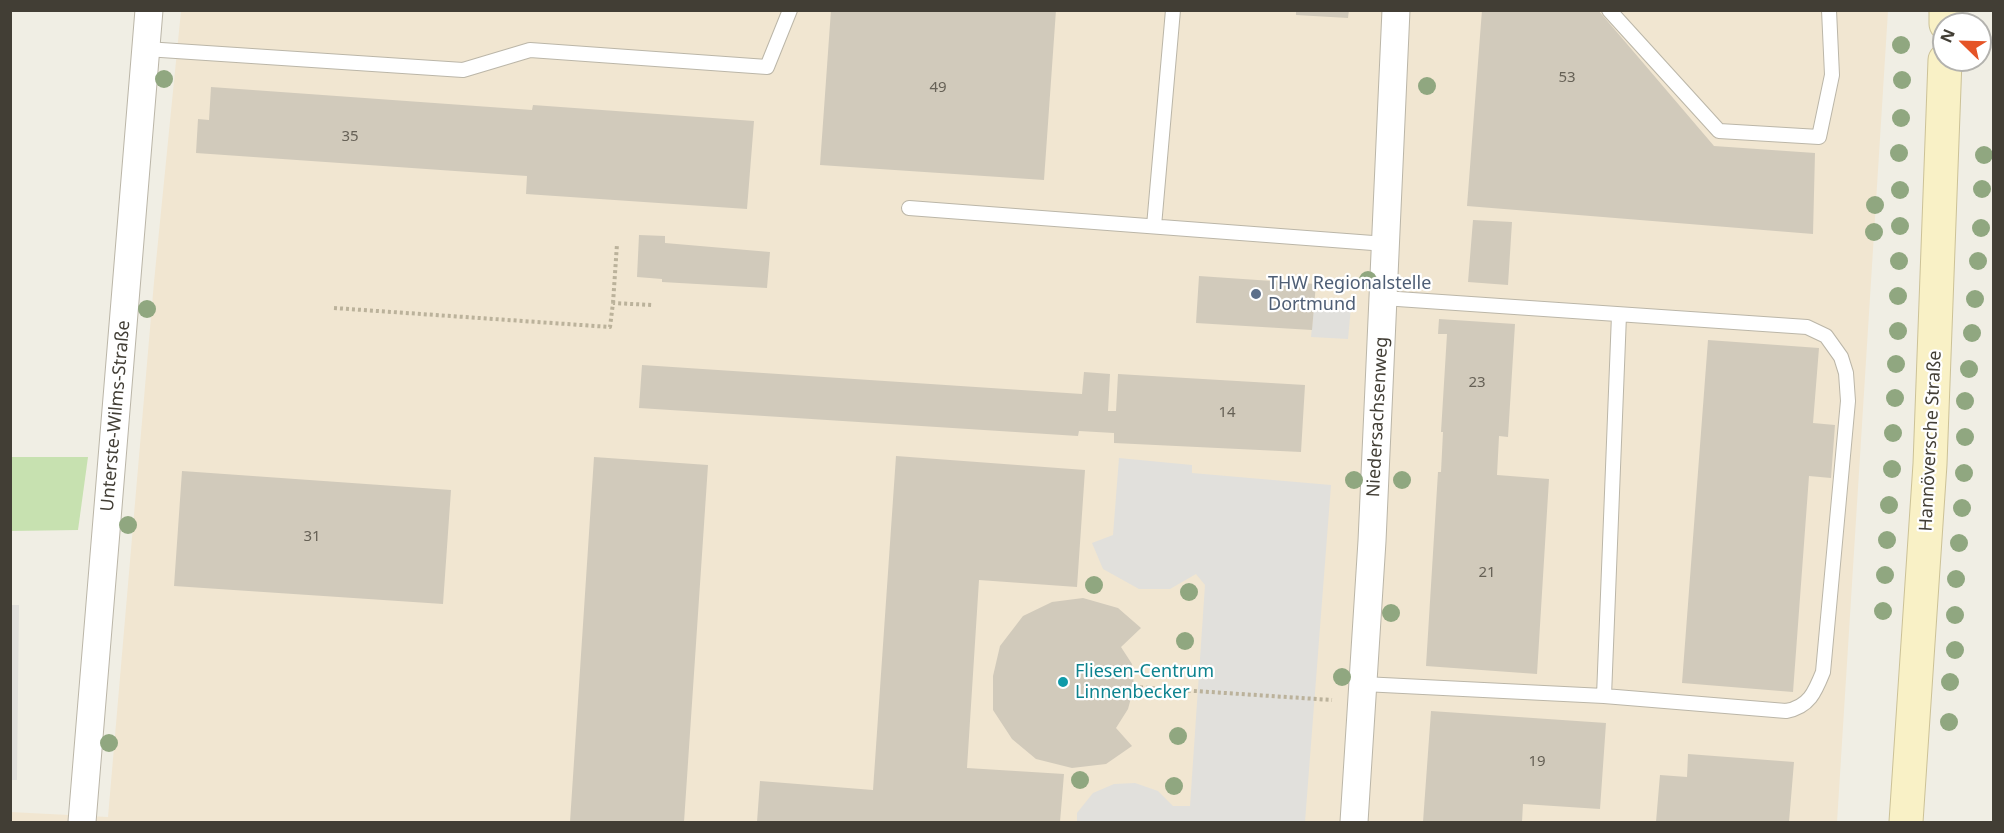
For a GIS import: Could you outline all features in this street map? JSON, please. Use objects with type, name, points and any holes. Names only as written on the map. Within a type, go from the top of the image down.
[{"type":"main road","name":"Hannöversche Straße","points":[[1906,822],[1930,453],[1945,72]]},
{"type":"street","name":"Unterste-Wilms-Straße","points":[[82,822],[149,10]]},
{"type":"street","name":"Niedersachsenweg","points":[[1354,822],[1386,244],[1396,10]]},
{"type":"lane","points":[[146,49],[463,70],[530,50],[767,67],[790,10]]},
{"type":"lane","points":[[1154,226],[1173,10]]},
{"type":"lane","points":[[1609,10],[1719,131],[1819,137],[1832,75],[1829,10]]},
{"type":"lane","points":[[909,208],[1386,244]]},
{"type":"lane","points":[[1363,684],[1604,696],[1786,711],[1797,709],[1809,701],[1823,672],[1848,401],[1846,374],[1841,357],[1826,336],[1816,330],[1795,325],[1383,298]]},
{"type":"lane","points":[[1604,696],[1619,315]]},
{"type":"path","points":[[334,308],[610,327],[616,243]]},
{"type":"path","points":[[613,303],[652,305]]},
{"type":"path","points":[[1134,687],[1332,700]]},
{"type":"shaded area","points":[[181,11],[1888,11],[1837,822],[11,822],[10,812],[108,817],[154,282]]},
{"type":"shaded area","points":[[1314,305],[1351,307],[1348,339],[1311,337]]},
{"type":"shaded area","points":[[1119,458],[1192,465],[1192,473],[1331,485],[1305,822],[1077,822],[1077,813],[1093,793],[1114,784],[1135,783],[1158,791],[1173,806],[1190,806],[1205,585],[1196,574],[1170,589],[1139,589],[1103,569],[1092,543],[1113,535]]},
{"type":"shaded area","points":[[11,605],[19,605],[17,780],[10,780]]},
{"type":"green space","points":[[11,457],[88,457],[78,530],[11,531]]},
{"type":"building","points":[[831,10],[1056,10],[1044,180],[820,165]]},
{"type":"building","points":[[1296,10],[1349,10],[1348,18],[1296,15]]},
{"type":"building","points":[[1482,10],[1598,10],[1714,146],[1815,153],[1813,234],[1467,206]]},
{"type":"building","points":[[211,87],[532,110],[533,105],[754,121],[747,209],[526,194],[527,176],[196,153],[198,119],[209,120]]},
{"type":"building","points":[[1473,220],[1512,222],[1508,285],[1468,282]]},
{"type":"building","points":[[639,235],[665,236],[665,243],[770,252],[767,288],[662,282],[662,279],[637,277]]},
{"type":"building","name":"THW Regionalstelle Dortmund","points":[[1199,276],[1316,284],[1312,330],[1196,323]]},
{"type":"building","points":[[1439,319],[1515,324],[1508,437],[1499,436],[1497,475],[1549,479],[1537,674],[1426,666],[1438,472],[1441,472],[1447,334],[1438,334]]},
{"type":"building","points":[[1708,340],[1819,348],[1813,423],[1835,425],[1831,478],[1809,476],[1793,692],[1682,683]]},
{"type":"building","points":[[642,365],[1082,394],[1084,372],[1110,374],[1108,411],[1116,411],[1118,374],[1305,385],[1301,452],[1114,443],[1114,433],[1079,431],[1078,436],[639,408]]},
{"type":"building","points":[[896,456],[1085,470],[1077,587],[979,580],[967,768],[1064,774],[1060,822],[757,822],[760,781],[873,790]]},
{"type":"building","points":[[594,457],[708,465],[684,822],[570,822]]},
{"type":"building","points":[[182,471],[451,490],[443,604],[174,586]]},
{"type":"building","name":"Fliesen-Centrum Linnenbecker","points":[[1083,598],[1118,608],[1141,628],[1121,647],[1132,664],[1134,687],[1128,709],[1116,728],[1132,746],[1106,764],[1072,768],[1036,759],[1012,739],[993,710],[993,676],[1000,646],[1023,616],[1052,602]]},
{"type":"building","points":[[1431,711],[1606,723],[1600,809],[1523,804],[1522,822],[1423,822]]},
{"type":"building","points":[[1688,754],[1794,762],[1789,822],[1656,822],[1660,775],[1687,777]]},
{"type":"place","name":"THW Regionalstelle Dortmund","points":[[1256,294]]},
{"type":"place","name":"Fliesen-Centrum Linnenbecker","points":[[1063,682]]}]
